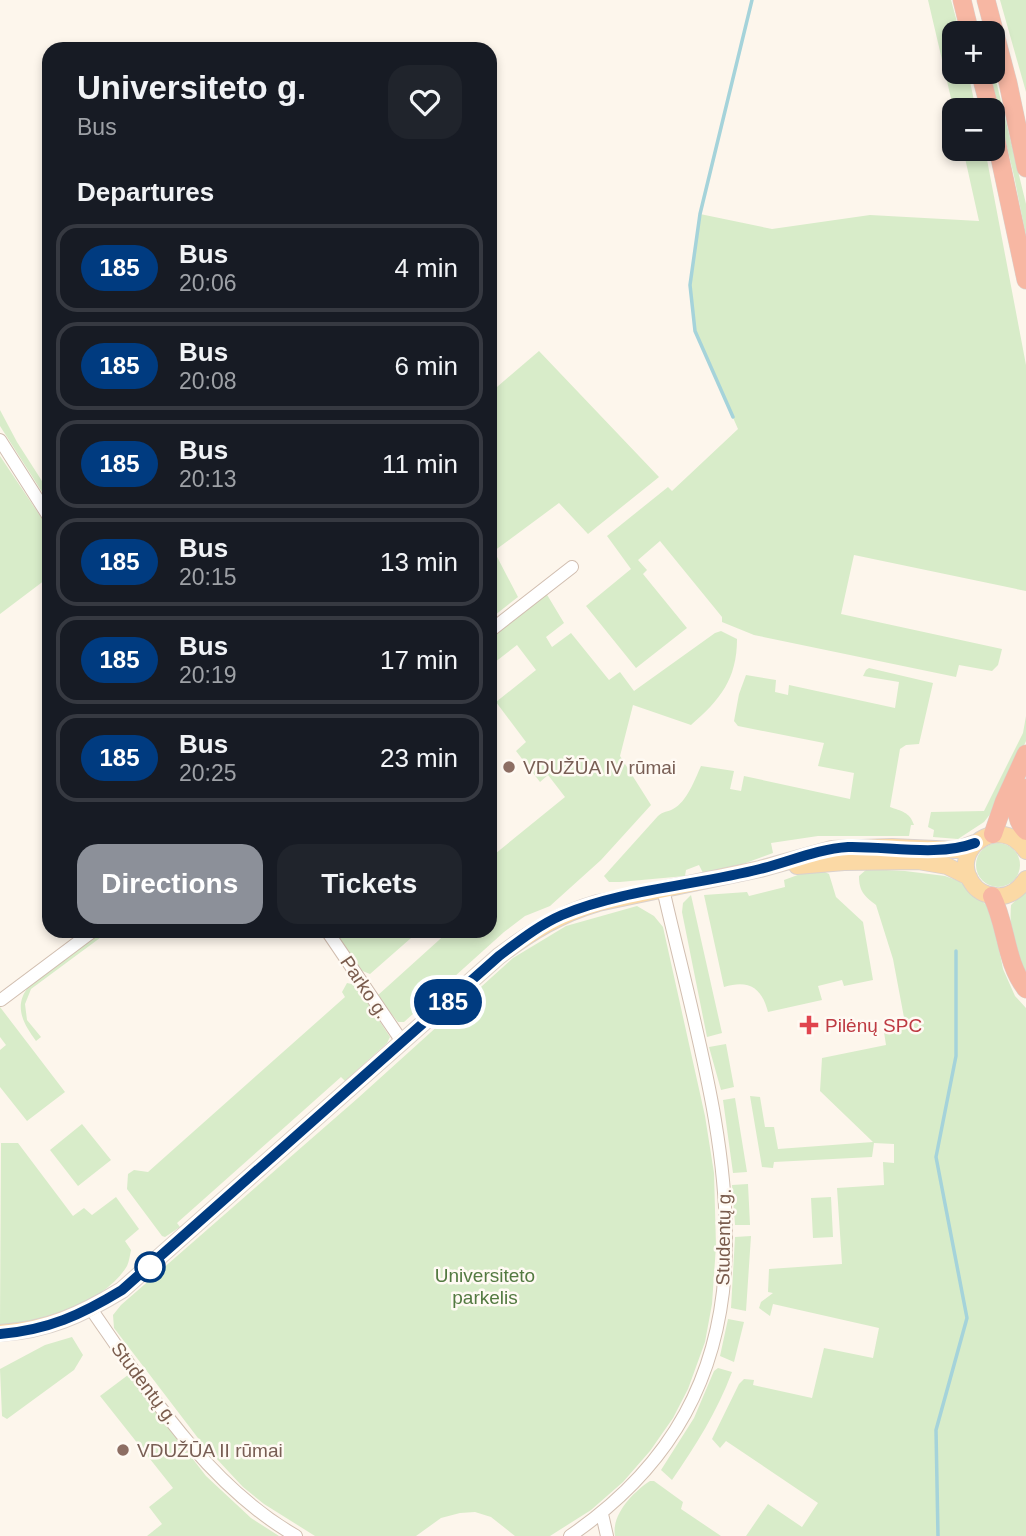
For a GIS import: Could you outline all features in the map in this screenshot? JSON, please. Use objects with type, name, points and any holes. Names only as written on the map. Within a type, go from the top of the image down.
[{"type":"highway","points":[[962,0],[967,21]]},
{"type":"highway","points":[[986,0],[1026,168]]},
{"type":"highway","points":[[1001,161],[1026,280]]},
{"type":"highway","points":[[993,834],[1026,754]]},
{"type":"highway","points":[[1025,843],[1016,807],[1026,788]]},
{"type":"highway","points":[[992,896],[1002,921],[1013,966],[1026,989]]},
{"type":"main road","points":[[0,1334],[44,1327],[67,1320],[122,1290],[499,956],[542,925],[589,905],[760,869],[839,848],[957,850],[993,834],[1013,837],[1025,843]]},
{"type":"main road","points":[[968,877],[967,859],[975,843]]},
{"type":"main road","points":[[760,869],[832,862],[918,861],[947,866],[968,877],[978,890],[992,896],[1011,894],[1019,889],[1026,879]]},
{"type":"street","points":[[0,440],[42,506]]},
{"type":"street","points":[[497,626],[572,567]]},
{"type":"street","name":"Studentų g.","points":[[570,1536],[603,1514],[648,1469],[665,1446],[690,1407],[710,1359],[721,1311],[725,1204],[718,1137],[663,890]]},
{"type":"street","points":[[1,1000],[84,938]]},
{"type":"street","name":"Parko g.","points":[[332,938],[403,1043]]},
{"type":"street","name":"Studentų g.","points":[[91,1309],[130,1365],[205,1461],[260,1513],[296,1536]]},
{"type":"street","points":[[603,1514],[607,1536]]},
{"type":"green space","points":[[928,0],[951,0],[957,21],[942,21],[942,60]]},
{"type":"green space","points":[[1000,0],[1026,0],[1026,92]]},
{"type":"green space","points":[[948,84],[971,84],[973,98],[951,98]]},
{"type":"green space","points":[[992,84],[997,84],[1000,98],[995,98]]},
{"type":"green space","points":[[1005,118],[1026,204],[1026,236],[1005,139]]},
{"type":"green space","points":[[966,161],[987,161],[1026,365],[1026,591],[854,555],[841,614],[1002,649],[998,665],[992,671],[959,665],[956,677],[754,635],[722,622],[722,617],[660,541],[638,560],[647,570],[643,574],[687,628],[636,668],[586,606],[631,569],[607,536],[668,487],[672,491],[738,429],[695,331],[690,285],[700,214],[772,229],[870,215],[979,221]]},
{"type":"green space","points":[[539,351],[659,477],[588,534],[559,503],[497,549],[497,387]]},
{"type":"green space","points":[[0,410],[42,481],[42,492],[0,426]]},
{"type":"green space","points":[[0,456],[42,519],[42,582],[0,614]]},
{"type":"green space","points":[[497,557],[518,597],[497,614]]},
{"type":"green space","points":[[546,593],[564,623],[546,637],[552,647],[571,633],[609,680],[620,672],[634,691],[715,633],[721,631],[737,639],[734,666],[725,688],[691,725],[633,705],[620,756],[651,805],[601,860],[550,906],[525,916],[504,932],[404,1022],[398,1022],[377,996],[441,938],[497,938],[497,852],[565,797],[548,775],[540,782],[516,751],[526,742],[497,701],[536,670],[517,645],[497,661],[497,630]]},
{"type":"green space","points":[[869,668],[933,683],[919,744],[906,745],[900,749],[890,807],[910,817],[914,825],[911,825],[909,836],[818,836],[771,843],[773,853],[743,864],[703,873],[699,865],[686,870],[685,876],[609,882],[604,876],[658,816],[678,806],[690,790],[701,766],[734,771],[730,789],[741,791],[744,776],[850,799],[854,773],[818,766],[824,743],[738,726],[734,721],[746,675],[776,680],[775,692],[788,695],[789,685],[895,708],[899,682],[863,676]]},
{"type":"green space","points":[[1026,716],[1026,741],[995,813],[991,813],[984,822],[958,839],[933,837],[934,830],[928,827],[931,812],[984,811],[1023,733]]},
{"type":"green space","points":[[998,843],[1007,844],[1014,849],[1019,856],[1019,874],[1014,881],[1007,886],[998,887],[989,886],[982,881],[977,874],[976,865],[977,856],[982,849],[989,844]]},
{"type":"green space","points":[[817,868],[829,874],[836,897],[863,922],[873,980],[844,986],[842,980],[818,986],[822,1000],[768,1012],[762,997],[753,987],[741,984],[724,987],[704,895],[747,892],[749,896],[785,887],[784,880]]},
{"type":"green space","points":[[867,869],[945,876],[959,881],[991,909],[1003,969],[1015,996],[1026,1008],[1026,1536],[746,1536],[768,1504],[802,1527],[818,1503],[726,1441],[720,1448],[712,1439],[744,1379],[754,1380],[753,1385],[812,1398],[824,1348],[873,1358],[879,1328],[773,1304],[770,1316],[759,1308],[761,1302],[773,1293],[768,1292],[769,1269],[842,1264],[837,1188],[884,1185],[883,1162],[894,1163],[894,1144],[874,1143],[872,1157],[774,1162],[773,1168],[762,1167],[750,1096],[760,1097],[765,1127],[774,1127],[778,1149],[873,1142],[820,1091],[822,1058],[886,1045],[884,1032],[906,1028],[893,959],[876,905],[865,896],[860,886],[859,876]]},
{"type":"green space","points":[[1026,890],[1026,977],[1013,942],[1011,905]]},
{"type":"green space","points":[[691,895],[722,1033],[707,1037],[682,912],[683,903]]},
{"type":"green space","name":"Universiteto parkelis","points":[[637,906],[654,916],[663,927],[705,1116],[714,1173],[716,1246],[712,1304],[705,1342],[688,1389],[673,1418],[650,1451],[623,1482],[591,1510],[550,1536],[515,1536],[491,1517],[475,1512],[441,1518],[416,1536],[315,1536],[264,1504],[243,1487],[201,1442],[114,1328],[113,1315],[121,1305],[513,958],[566,926]]},
{"type":"green space","points":[[94,938],[100,938],[31,989],[25,1004],[27,1020],[41,1037],[36,1041],[27,1028],[21,1007],[24,993],[29,986]]},
{"type":"green space","points":[[339,938],[411,938],[370,974],[360,970]]},
{"type":"green space","points":[[347,983],[356,985],[390,1037],[387,1043],[345,1081],[341,1077],[177,1223],[180,1227],[165,1237],[162,1236],[127,1189],[128,1174],[134,1170],[148,1172],[345,997],[342,992]]},
{"type":"green space","points":[[0,1007],[65,1092],[27,1121],[0,1087],[0,1050],[6,1045],[0,1037]]},
{"type":"green space","points":[[726,1044],[734,1087],[721,1090],[709,1047]]},
{"type":"green space","points":[[735,1098],[747,1172],[733,1173],[723,1100]]},
{"type":"green space","points":[[82,1124],[111,1160],[78,1186],[50,1150]]},
{"type":"green space","points":[[1,1143],[18,1143],[73,1216],[84,1208],[92,1215],[116,1197],[139,1229],[125,1241],[131,1250],[127,1266],[104,1291],[52,1316],[0,1325]]},
{"type":"green space","points":[[748,1184],[750,1225],[735,1225],[732,1185]]},
{"type":"green space","points":[[831,1197],[833,1237],[813,1238],[811,1198]]},
{"type":"green space","points":[[751,1236],[746,1311],[731,1308],[735,1237]]},
{"type":"green space","points":[[728,1319],[744,1322],[734,1362],[720,1356]]},
{"type":"green space","points":[[72,1337],[83,1355],[74,1370],[7,1419],[2,1416],[0,1369],[45,1345]]},
{"type":"green space","points":[[718,1368],[732,1372],[726,1387],[705,1428],[672,1480],[661,1470],[694,1418],[714,1371]]},
{"type":"green space","points":[[128,1375],[206,1476],[251,1518],[279,1536],[147,1536],[162,1524],[149,1507],[173,1488],[100,1396]]},
{"type":"green space","points":[[650,1481],[654,1481],[683,1502],[681,1509],[721,1536],[615,1536],[616,1520],[620,1512],[630,1498]]},
{"type":"waterway","points":[[733,417],[695,331],[690,285],[700,214],[752,0]]},
{"type":"waterway","points":[[938,1536],[936,1430],[967,1318],[936,1157],[956,1056],[956,951]]},
{"type":"bus line","name":"185","points":[[0,1334],[44,1327],[67,1320],[122,1290],[499,956],[542,925],[598,903],[760,869],[832,849],[892,847],[957,850],[975,843]]},
{"type":"place","name":"VDUŽŪA IV rūmai","points":[[509,767]]},
{"type":"place","name":"Pilėnų SPC","points":[[809,1025]]},
{"type":"place","name":"VDUŽŪA II rūmai","points":[[123,1450]]}]
